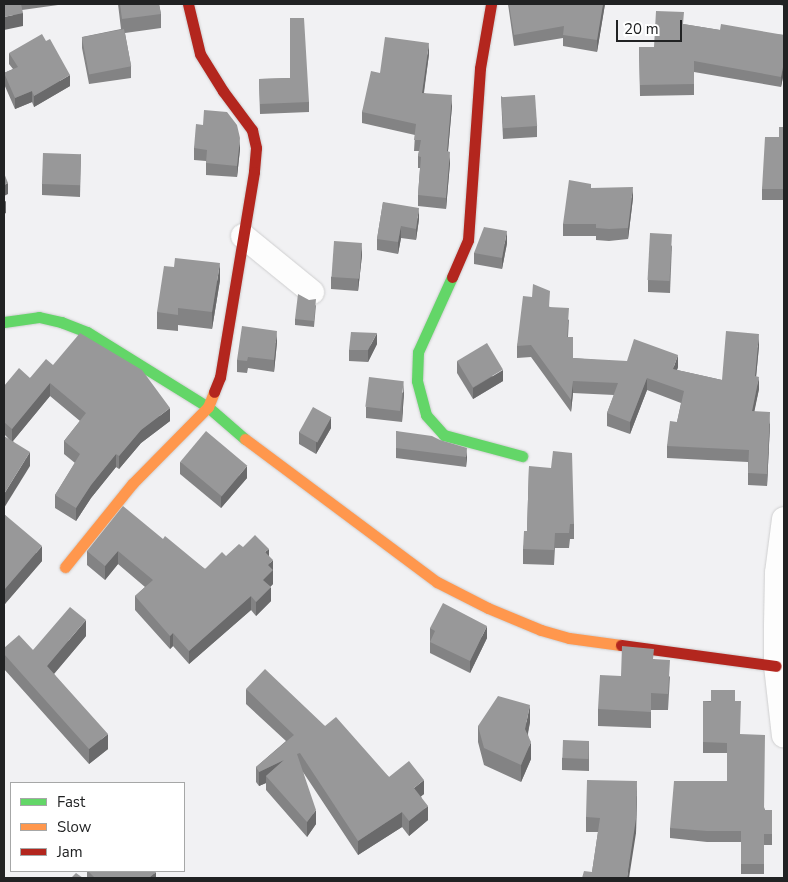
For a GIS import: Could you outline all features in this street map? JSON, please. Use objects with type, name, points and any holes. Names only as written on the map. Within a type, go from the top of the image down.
[{"type":"street","points":[[65,567],[132,484],[208,407],[220,377],[254,172],[256,140],[252,130],[222,91],[200,54],[188,4]]},
{"type":"street","points":[[491,4],[480,61],[468,240],[418,352],[417,380],[426,415],[444,435],[522,456]]},
{"type":"street","points":[[243,236],[273,258],[312,292]]},
{"type":"street","points":[[4,322],[20,318],[39,318],[72,326],[135,360],[208,407],[253,446],[415,567],[438,582],[488,608],[541,630],[569,638],[776,666]]},
{"type":"street","points":[[784,519],[776,666],[784,736]]},
{"type":"building","points":[[4,4],[21,4],[23,13],[4,17]]},
{"type":"building","points":[[120,4],[159,4],[161,14],[122,19]]},
{"type":"building","points":[[509,4],[603,4],[597,40],[563,35],[564,26],[514,35]]},
{"type":"building","points":[[656,11],[684,12],[683,24],[720,30],[721,24],[784,35],[784,62],[781,77],[694,61],[694,84],[640,85],[639,47],[654,47]]},
{"type":"building","points":[[290,18],[304,18],[309,102],[260,104],[259,79],[290,78]]},
{"type":"building","points":[[124,29],[131,66],[89,75],[82,37]]},
{"type":"building","points":[[42,34],[46,41],[50,39],[70,75],[34,96],[32,91],[15,98],[4,73],[18,67],[9,53]]},
{"type":"building","points":[[385,37],[429,43],[422,93],[452,95],[447,151],[450,152],[446,198],[418,195],[421,157],[418,156],[421,140],[414,140],[416,124],[362,112],[371,71],[380,73]]},
{"type":"building","points":[[535,95],[537,126],[503,128],[501,97]]},
{"type":"building","points":[[204,110],[227,112],[237,125],[240,138],[237,166],[206,163],[207,150],[194,148],[196,124],[203,125]]},
{"type":"building","points":[[779,127],[784,127],[784,189],[762,189],[765,137],[779,137]]},
{"type":"building","points":[[43,153],[81,154],[80,185],[42,184]]},
{"type":"building","points":[[4,173],[8,183],[4,185]]},
{"type":"building","points":[[569,180],[591,184],[591,188],[633,187],[628,228],[609,229],[596,228],[596,224],[563,224]]},
{"type":"building","points":[[383,202],[419,208],[416,229],[401,226],[398,242],[377,239]]},
{"type":"building","points":[[484,227],[507,231],[502,258],[474,253]]},
{"type":"building","points":[[650,233],[672,234],[670,281],[648,280]]},
{"type":"building","points":[[334,241],[362,243],[359,279],[331,277]]},
{"type":"building","points":[[175,258],[220,263],[212,312],[178,308],[178,315],[157,312],[164,266],[174,267]]},
{"type":"building","points":[[533,284],[550,291],[549,307],[569,308],[567,337],[573,337],[573,358],[627,361],[634,339],[678,355],[673,369],[722,380],[726,331],[759,334],[755,376],[759,377],[752,411],[770,412],[767,474],[748,473],[749,450],[667,446],[670,421],[677,422],[684,391],[647,378],[630,422],[607,413],[618,383],[573,381],[571,400],[531,345],[517,346],[523,296],[532,297]]},
{"type":"building","points":[[298,294],[309,300],[316,299],[314,321],[295,319]]},
{"type":"building","points":[[242,326],[277,331],[274,360],[248,357],[247,361],[237,360]]},
{"type":"building","points":[[351,332],[377,333],[368,350],[349,350]]},
{"type":"building","points":[[80,333],[142,370],[170,408],[141,430],[119,456],[116,454],[91,485],[76,508],[55,495],[80,454],[64,441],[86,413],[50,383],[12,429],[4,422],[4,386],[19,368],[30,378],[46,359],[53,365]]},
{"type":"building","points":[[487,343],[503,370],[473,388],[457,361]]},
{"type":"building","points":[[369,377],[404,381],[400,411],[365,407]]},
{"type":"building","points":[[313,407],[331,417],[317,443],[299,432]]},
{"type":"building","points":[[206,431],[247,466],[222,496],[180,462]]},
{"type":"building","points":[[396,431],[432,436],[467,448],[466,457],[396,448]]},
{"type":"building","points":[[4,436],[30,452],[4,494]]},
{"type":"building","points":[[553,451],[572,453],[574,524],[570,524],[569,533],[555,533],[554,550],[523,549],[524,531],[527,531],[529,466],[551,468]]},
{"type":"building","points":[[123,506],[163,539],[165,536],[205,569],[222,552],[226,556],[239,544],[243,547],[255,535],[269,549],[265,552],[273,560],[268,565],[273,570],[263,580],[271,587],[256,602],[251,596],[189,651],[173,633],[170,636],[135,596],[153,580],[118,551],[105,566],[87,551]]},
{"type":"building","points":[[4,514],[42,546],[4,590]]},
{"type":"building","points":[[443,603],[487,626],[470,661],[430,642],[435,631],[430,628]]},
{"type":"building","points":[[70,607],[86,620],[47,666],[108,734],[89,749],[4,654],[4,648],[19,635],[33,650]]},
{"type":"building","points":[[622,646],[654,649],[653,659],[670,660],[668,694],[651,693],[651,712],[598,709],[600,675],[621,676]]},
{"type":"building","points":[[265,669],[325,726],[336,717],[389,777],[409,761],[424,780],[414,788],[428,806],[409,821],[402,812],[358,841],[300,753],[297,754],[316,810],[307,822],[266,776],[284,760],[259,772],[256,767],[294,735],[246,689]]},
{"type":"building","points":[[711,690],[735,690],[735,701],[741,701],[740,734],[765,735],[764,810],[772,810],[772,834],[764,834],[764,864],[741,864],[741,831],[670,828],[674,781],[727,781],[727,743],[703,742],[703,701],[711,702]]},
{"type":"building","points":[[498,696],[530,705],[525,729],[531,742],[521,765],[484,748],[478,726]]},
{"type":"building","points":[[563,740],[589,741],[588,759],[562,758]]},
{"type":"building","points":[[587,780],[637,781],[636,819],[627,878],[582,878],[584,871],[592,872],[600,818],[586,817]]},
{"type":"building","points":[[89,872],[156,872],[149,878],[95,878]]},
{"type":"building","points":[[76,873],[83,878],[71,878]]},
{"type":"traffic: fast","points":[[452,277],[418,352],[417,381],[426,415],[444,435],[522,456]]},
{"type":"traffic: fast","points":[[4,322],[39,317],[61,322],[87,332],[208,407],[245,439]]},
{"type":"traffic: slow","points":[[65,567],[132,484],[208,407],[214,392]]},
{"type":"traffic: slow","points":[[245,439],[437,582],[488,608],[541,630],[569,638],[621,645]]},
{"type":"traffic: jam","points":[[188,4],[200,54],[223,91],[252,130],[256,148],[254,172],[220,377],[214,392]]},
{"type":"traffic: jam","points":[[452,277],[468,240],[480,68],[491,4]]},
{"type":"traffic: jam","points":[[621,645],[776,666]]}]
